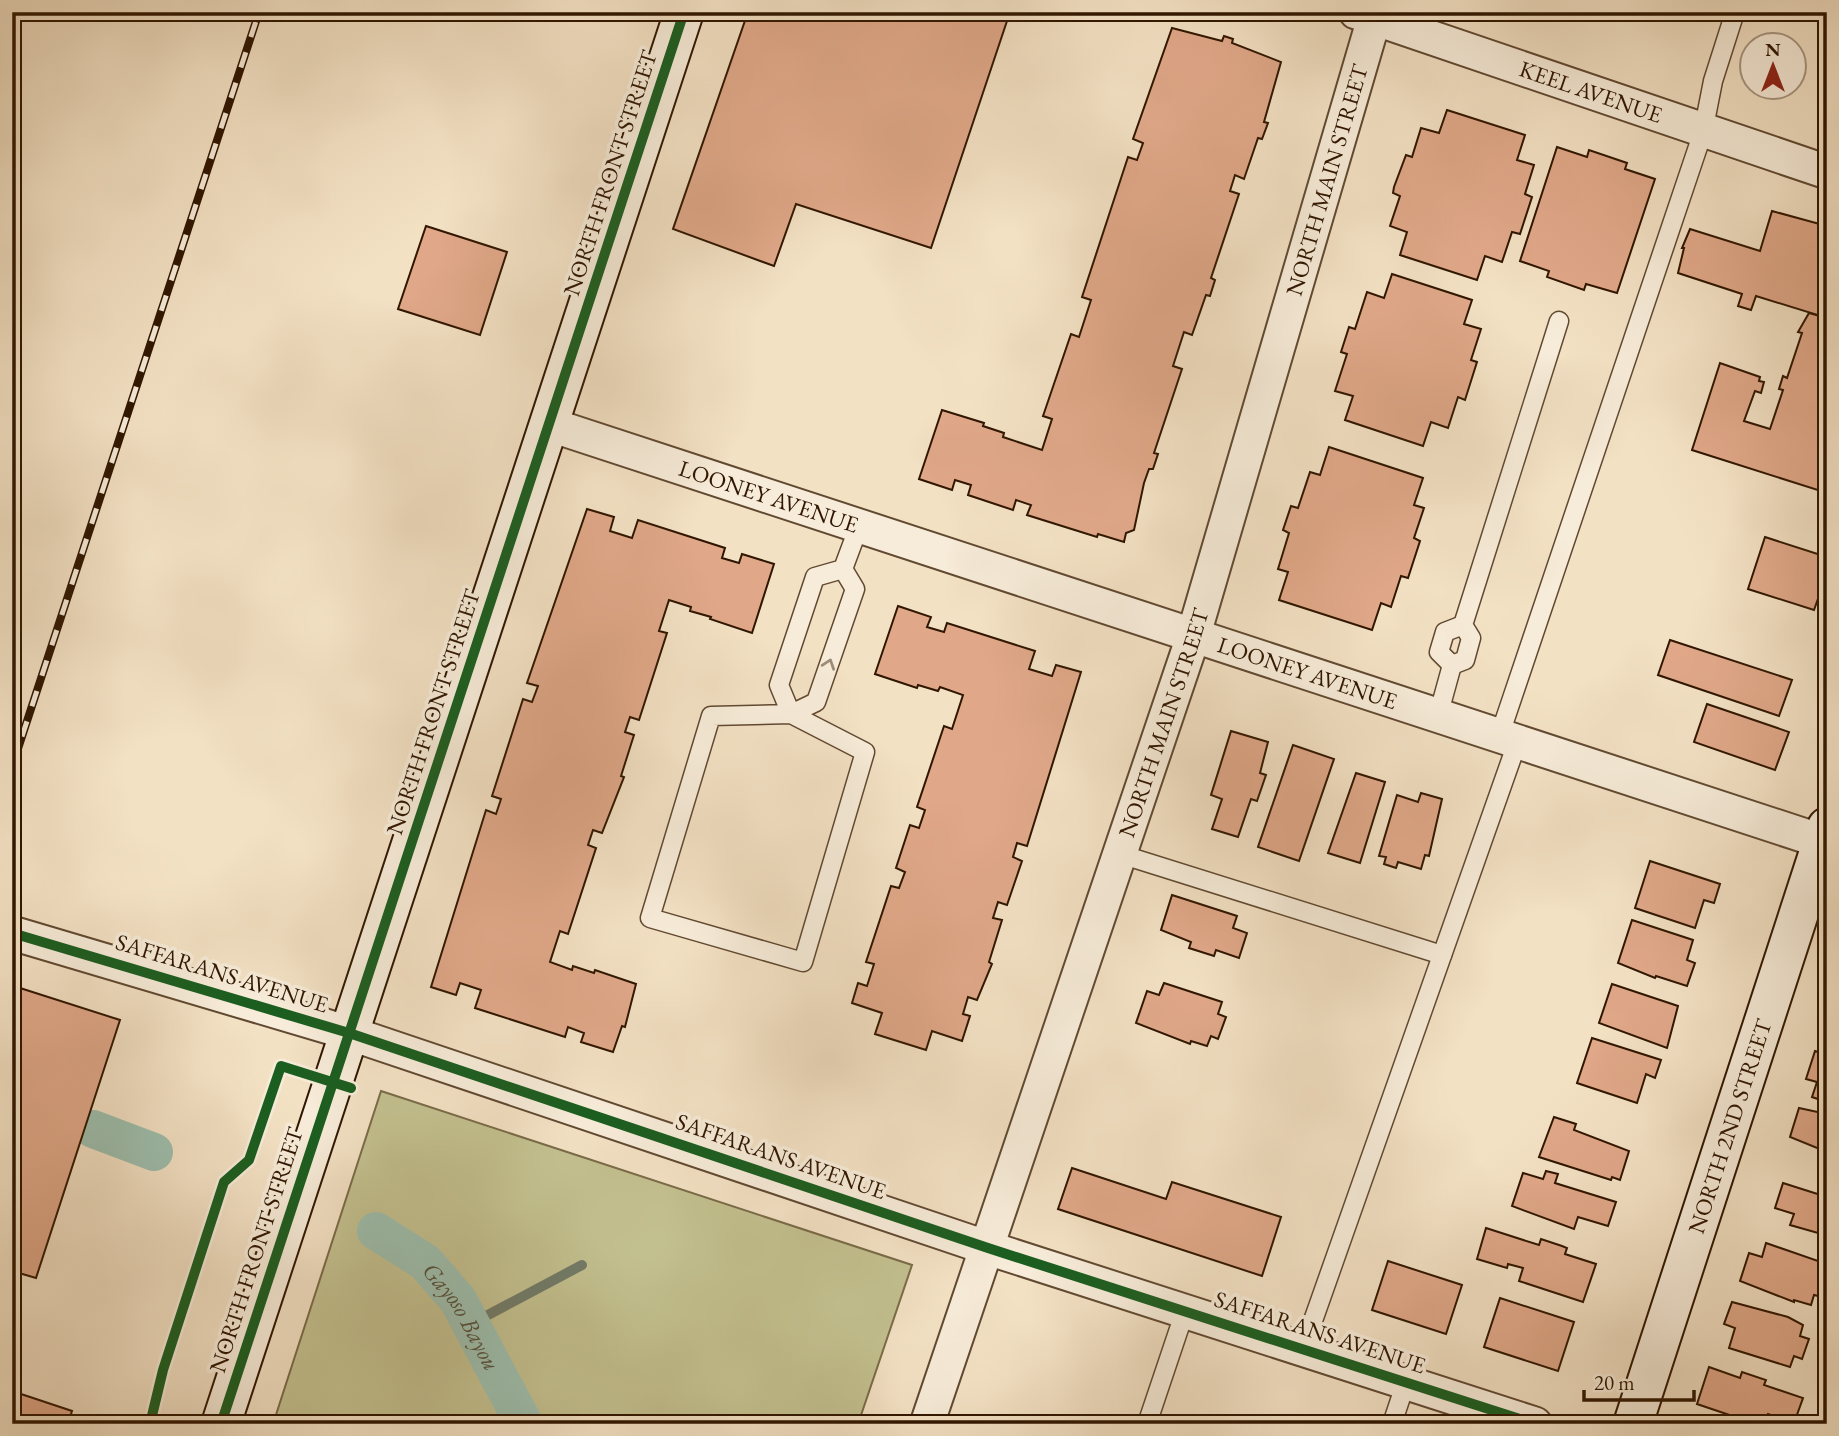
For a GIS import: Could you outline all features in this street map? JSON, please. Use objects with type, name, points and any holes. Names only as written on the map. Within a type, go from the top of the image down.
[{"type":"street","name":"NORTH FRONT STREET","points":[[220,1424],[551,425],[684,12]]},
{"type":"street","name":"KEEL AVENUE","points":[[1369,14],[1703,132],[1827,172]]},
{"type":"street","name":"NORTH MAIN STREET","points":[[927,1424],[1193,637],[1369,14]]},
{"type":"street","name":"LOONEY AVENUE","points":[[551,425],[1508,740],[1825,837]]},
{"type":"street","name":"NORTH 2ND STREET","points":[[1633,1424],[1825,837]]},
{"type":"street","name":"SAFFARANS AVENUE","points":[[12,933],[349,1033],[988,1248],[1535,1424]]},
{"type":"lane","points":[[1303,1349],[1442,955],[1703,132],[1713,81],[1735,12]]},
{"type":"lane","points":[[1452,665],[1465,660],[1471,638],[1463,625],[1559,321]]},
{"type":"lane","points":[[843,569],[859,526]]},
{"type":"lane","points":[[843,569],[815,577],[779,685],[791,714],[865,752],[803,962],[650,918],[711,716],[791,714],[816,702],[855,589],[843,569]]},
{"type":"lane","points":[[1452,665],[1439,652],[1445,632],[1463,625]]},
{"type":"lane","points":[[1437,716],[1452,665]]},
{"type":"lane","points":[[1120,854],[1442,955]]},
{"type":"lane","points":[[1147,1424],[1185,1311]]},
{"type":"lane","points":[[1392,1424],[1406,1382]]},
{"type":"shaded area","points":[[381,1091],[912,1265],[858,1424],[273,1424]]},
{"type":"building","points":[[748,12],[1010,12],[931,248],[796,204],[774,266],[673,229]]},
{"type":"building","points":[[1172,28],[1222,41],[1224,36],[1233,39],[1232,43],[1281,62],[1264,122],[1268,123],[1262,139],[1258,138],[1244,179],[1235,175],[1230,191],[1239,194],[1211,278],[1215,280],[1210,296],[1206,295],[1192,335],[1184,332],[1173,366],[1182,369],[1154,453],[1158,454],[1153,469],[1149,469],[1144,483],[1134,530],[1126,533],[1124,542],[1098,534],[1097,537],[1027,515],[1031,505],[1016,500],[1013,510],[968,495],[971,485],[955,480],[952,490],[919,479],[942,410],[984,423],[983,426],[1004,433],[1003,437],[1042,450],[1052,419],[1043,416],[1071,334],[1079,337],[1091,300],[1082,297],[1128,157],[1137,160],[1143,143],[1133,139]]},
{"type":"building","points":[[1447,110],[1525,135],[1517,160],[1534,165],[1525,194],[1532,197],[1520,234],[1512,232],[1502,262],[1485,256],[1477,280],[1400,255],[1407,232],[1390,226],[1400,196],[1393,193],[1394,187],[1406,155],[1412,157],[1421,128],[1439,133]]},
{"type":"building","points":[[1557,147],[1587,157],[1589,150],[1627,163],[1625,169],[1655,179],[1617,293],[1586,284],[1584,290],[1547,277],[1549,271],[1520,261]]},
{"type":"building","points":[[1772,211],[1827,226],[1827,318],[1756,296],[1751,310],[1738,306],[1742,294],[1678,273],[1682,248],[1690,229],[1760,251]]},
{"type":"building","points":[[426,226],[507,252],[480,335],[398,309]]},
{"type":"building","points":[[1392,274],[1472,300],[1464,324],[1481,329],[1471,360],[1477,362],[1465,400],[1458,397],[1448,428],[1431,422],[1423,446],[1345,420],[1353,396],[1335,391],[1347,354],[1341,352],[1349,327],[1355,329],[1367,292],[1384,298]]},
{"type":"building","points":[[1809,313],[1827,318],[1827,493],[1692,450],[1720,363],[1760,377],[1759,381],[1764,382],[1761,393],[1755,391],[1744,421],[1770,429],[1783,390],[1779,389],[1783,376],[1787,378],[1802,333],[1798,332]]},
{"type":"building","points":[[1329,447],[1423,478],[1414,505],[1424,508],[1414,538],[1420,541],[1408,578],[1401,576],[1391,607],[1381,603],[1372,630],[1279,600],[1288,572],[1278,569],[1289,533],[1283,530],[1291,506],[1298,508],[1310,472],[1320,475]]},
{"type":"building","points":[[587,509],[614,517],[610,531],[632,538],[638,520],[725,548],[722,558],[739,563],[742,554],[774,564],[752,633],[710,619],[711,617],[690,611],[691,607],[669,600],[659,631],[667,633],[639,720],[630,717],[625,732],[634,735],[621,776],[624,777],[602,833],[593,830],[588,845],[596,848],[568,934],[560,931],[550,962],[572,970],[573,966],[594,973],[595,970],[636,984],[625,1027],[622,1026],[613,1052],[581,1042],[584,1033],[568,1027],[565,1037],[475,1008],[481,990],[460,983],[456,995],[431,987],[486,810],[496,814],[501,799],[492,796],[523,699],[532,702],[538,686],[527,683]]},
{"type":"building","points":[[1765,537],[1827,557],[1827,598],[1819,596],[1814,610],[1748,589]]},
{"type":"building","points":[[898,606],[931,617],[927,627],[944,632],[947,623],[1035,651],[1029,669],[1052,676],[1056,665],[1081,672],[1027,846],[1017,843],[1013,857],[1022,861],[1007,905],[998,902],[993,918],[1002,920],[989,962],[992,964],[977,1000],[968,997],[963,1014],[970,1016],[962,1041],[932,1031],[926,1050],[875,1034],[882,1013],[852,1003],[858,983],[867,986],[874,964],[866,962],[891,886],[899,888],[905,872],[896,868],[910,825],[919,828],[925,810],[917,807],[944,726],[952,729],[963,695],[940,687],[938,691],[918,685],[917,688],[875,674]]},
{"type":"building","points":[[1670,640],[1792,680],[1779,716],[1658,675]]},
{"type":"building","points":[[1707,704],[1789,732],[1775,770],[1694,742]]},
{"type":"building","points":[[1231,731],[1268,742],[1260,773],[1266,775],[1257,801],[1251,799],[1238,837],[1212,829],[1222,799],[1211,795]]},
{"type":"building","points":[[1293,745],[1334,759],[1299,861],[1258,847]]},
{"type":"building","points":[[1356,773],[1385,782],[1360,863],[1328,853]]},
{"type":"building","points":[[1421,793],[1442,799],[1429,856],[1425,855],[1421,869],[1398,862],[1396,868],[1384,864],[1386,857],[1379,856],[1397,795],[1418,802]]},
{"type":"building","points":[[1650,861],[1720,884],[1714,903],[1704,900],[1695,928],[1635,908]]},
{"type":"building","points":[[1172,895],[1237,916],[1233,928],[1247,933],[1239,958],[1216,950],[1214,956],[1189,948],[1191,942],[1161,930]]},
{"type":"building","points":[[1632,920],[1693,940],[1687,960],[1695,963],[1687,986],[1656,976],[1655,978],[1618,963]]},
{"type":"building","points":[[1164,983],[1222,1002],[1218,1014],[1226,1017],[1218,1039],[1211,1036],[1207,1046],[1191,1041],[1190,1044],[1136,1023],[1147,991],[1159,995]]},
{"type":"building","points":[[1612,984],[1678,1006],[1667,1048],[1599,1023]]},
{"type":"building","points":[[20,988],[120,1020],[36,1278],[12,1271],[12,1010]]},
{"type":"building","points":[[1592,1038],[1661,1060],[1655,1078],[1646,1074],[1637,1103],[1577,1083]]},
{"type":"building","points":[[1815,1051],[1827,1055],[1827,1102],[1812,1097],[1817,1082],[1806,1079]]},
{"type":"building","points":[[1799,1108],[1827,1114],[1827,1152],[1790,1137]]},
{"type":"building","points":[[1554,1117],[1576,1124],[1574,1130],[1629,1151],[1620,1180],[1612,1177],[1611,1180],[1539,1157]]},
{"type":"building","points":[[1072,1168],[1166,1199],[1172,1182],[1281,1217],[1262,1276],[1058,1209]]},
{"type":"building","points":[[1546,1171],[1558,1174],[1555,1183],[1616,1202],[1608,1226],[1578,1217],[1574,1229],[1512,1206],[1523,1173],[1543,1179]]},
{"type":"building","points":[[1783,1183],[1827,1197],[1825,1235],[1790,1225],[1794,1214],[1775,1208]]},
{"type":"building","points":[[1486,1228],[1539,1245],[1541,1239],[1567,1248],[1565,1254],[1596,1264],[1583,1302],[1519,1281],[1523,1268],[1508,1264],[1507,1268],[1477,1259]]},
{"type":"building","points":[[1766,1243],[1824,1263],[1820,1274],[1827,1277],[1827,1283],[1822,1297],[1814,1295],[1811,1305],[1794,1302],[1740,1281],[1749,1253],[1762,1257]]},
{"type":"building","points":[[1388,1261],[1462,1285],[1446,1334],[1372,1310]]},
{"type":"building","points":[[1500,1298],[1574,1322],[1558,1371],[1484,1347]]},
{"type":"building","points":[[1732,1302],[1788,1317],[1803,1325],[1800,1336],[1809,1339],[1802,1359],[1794,1356],[1790,1367],[1729,1348],[1735,1328],[1724,1324]]},
{"type":"building","points":[[1709,1367],[1740,1378],[1742,1372],[1766,1380],[1764,1385],[1803,1398],[1794,1423],[1768,1414],[1765,1424],[1756,1424],[1697,1404]]},
{"type":"building","points":[[12,1391],[72,1411],[68,1424],[12,1424]]},
{"type":"waterway","name":"Gayoso Bayou","points":[[93,1129],[154,1152]]},
{"type":"waterway","name":"Gayoso Bayou","points":[[376,1231],[425,1262],[458,1300],[524,1424]]},
{"type":"waterway","points":[[471,1324],[582,1265]]},
{"type":"railway","points":[[12,767],[259,12]]},
{"type":"cycle path","points":[[221,1424],[684,12]]},
{"type":"cycle path","points":[[12,933],[349,1033],[988,1248],[1535,1424]]},
{"type":"cycle path","points":[[150,1424],[163,1370],[224,1182],[249,1160],[281,1066],[351,1088]]}]
